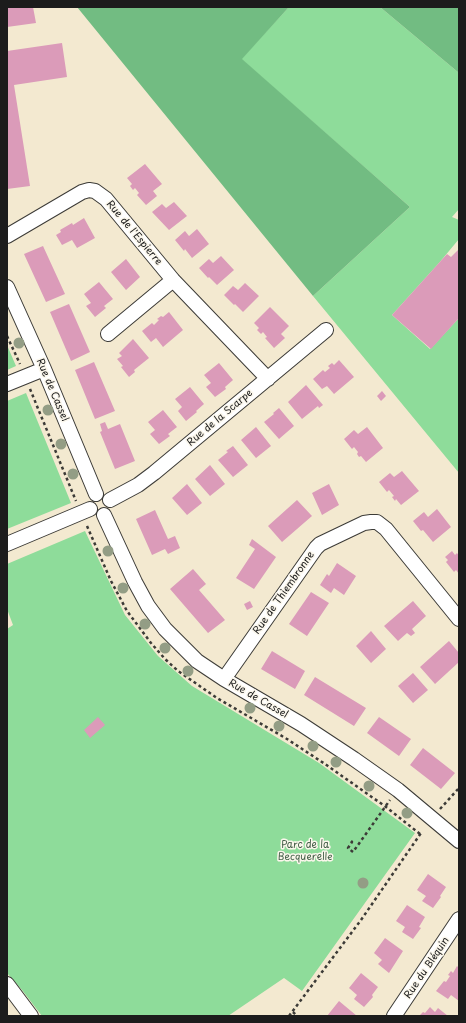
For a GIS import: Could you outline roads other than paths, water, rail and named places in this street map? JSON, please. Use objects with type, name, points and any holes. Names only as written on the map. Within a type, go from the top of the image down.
[{"type":"street","name":"Rue de l'Espierre","points":[[7,236],[82,192],[89,190],[95,191],[106,199],[173,280],[268,379]]},
{"type":"street","points":[[108,334],[173,280]]},
{"type":"street","name":"Rue de Cassel","points":[[7,287],[44,369],[96,494]]},
{"type":"street","name":"Rue de la Scarpe","points":[[110,500],[146,479],[326,330]]},
{"type":"street","points":[[7,384],[44,369]]},
{"type":"street","points":[[7,544],[85,511],[96,515],[104,515],[109,512],[111,508],[110,500],[103,494],[96,494],[89,501],[85,511]]},
{"type":"street","name":"Rue de Cassel","points":[[104,515],[135,582],[156,617],[174,639],[197,661],[224,679],[323,738],[398,790],[459,841]]},
{"type":"street","name":"Rue de Thiembronne","points":[[224,679],[310,554],[320,544],[364,523],[377,522],[386,529],[459,619]]},
{"type":"street","name":"Rue du Bléquin","points":[[394,1016],[459,919]]},
{"type":"street","points":[[7,984],[31,1016]]},
{"type":"park label","name":"Parc de la Becquerelle","points":[[305,850]]}]
